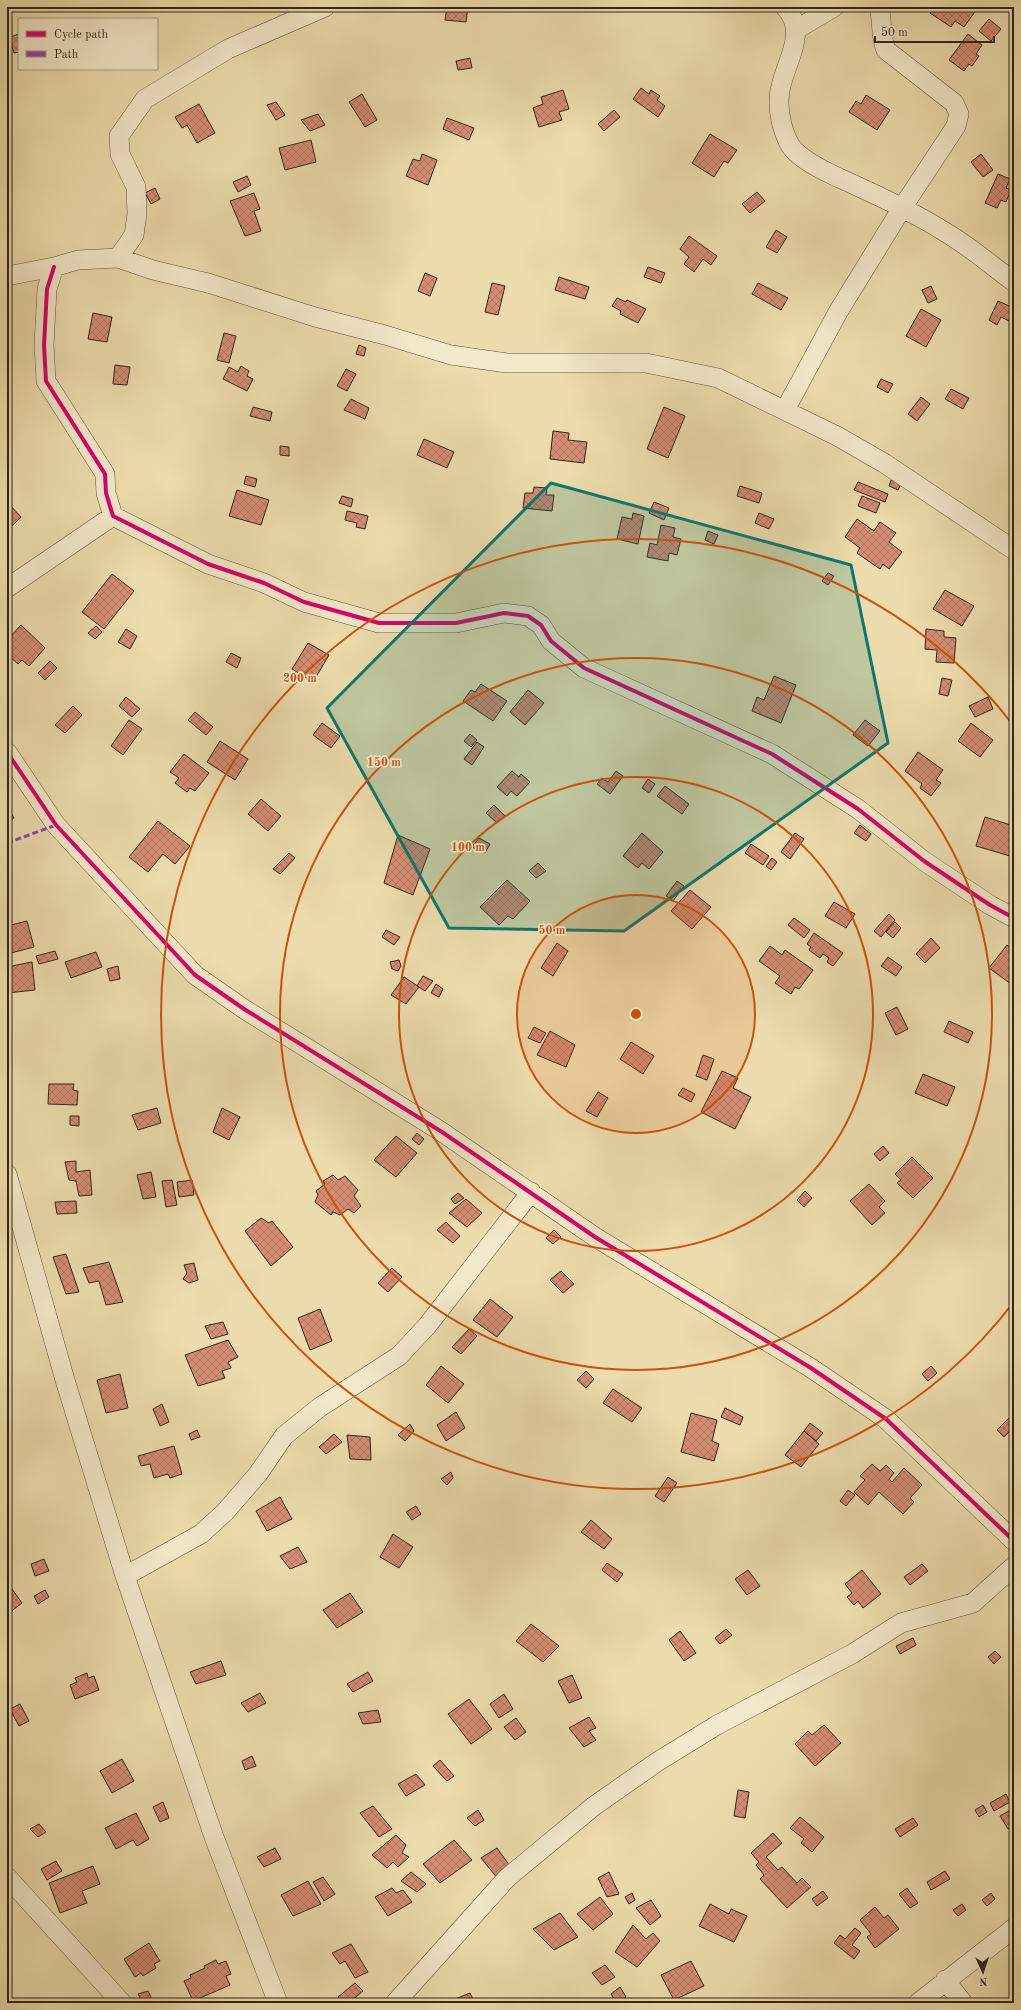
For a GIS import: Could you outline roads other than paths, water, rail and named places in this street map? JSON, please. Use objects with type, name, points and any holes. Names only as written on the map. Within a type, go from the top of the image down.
[{"type":"street","points":[[118,258],[134,234],[137,214],[136,187],[120,154],[119,136],[145,100],[228,48],[325,7]]},
{"type":"street","points":[[834,7],[792,14],[795,42],[780,88],[780,119],[790,146],[814,166],[902,208],[946,232],[1014,282]]},
{"type":"street","points":[[786,410],[838,312],[902,208],[956,126],[959,114],[954,103],[886,50],[881,38],[881,16],[879,7]]},
{"type":"street","points":[[7,276],[54,267],[78,260],[118,258],[153,270],[208,282],[315,317],[451,355],[506,363],[646,362],[718,378],[837,436],[884,463],[1014,550]]},
{"type":"street","points":[[54,267],[47,289],[44,345],[46,380],[104,474],[106,493],[112,516],[208,564],[264,583],[304,602],[379,623],[456,623],[504,613],[528,616],[542,625],[550,641],[584,668],[772,754],[858,809],[931,865],[990,905],[1014,918]]},
{"type":"street","points":[[7,588],[112,516]]},
{"type":"street","points":[[7,752],[56,825],[195,976],[244,1009],[442,1132],[595,1237],[811,1368],[886,1419],[1014,1541]]},
{"type":"street","points":[[7,1174],[65,1380],[125,1576],[214,1837],[278,2003]]},
{"type":"street","points":[[125,1576],[201,1534],[225,1512],[258,1474],[284,1436],[320,1407],[399,1356],[427,1326],[531,1192]]},
{"type":"street","points":[[395,2003],[507,1878],[594,1806],[657,1762],[718,1725],[852,1654],[901,1623],[973,1603],[1014,1566]]},
{"type":"street","points":[[7,1877],[122,2003]]},
{"type":"street","points":[[918,2003],[945,1980],[1014,1928]]},
{"type":"street","points":[[945,1980],[962,2003]]}]
